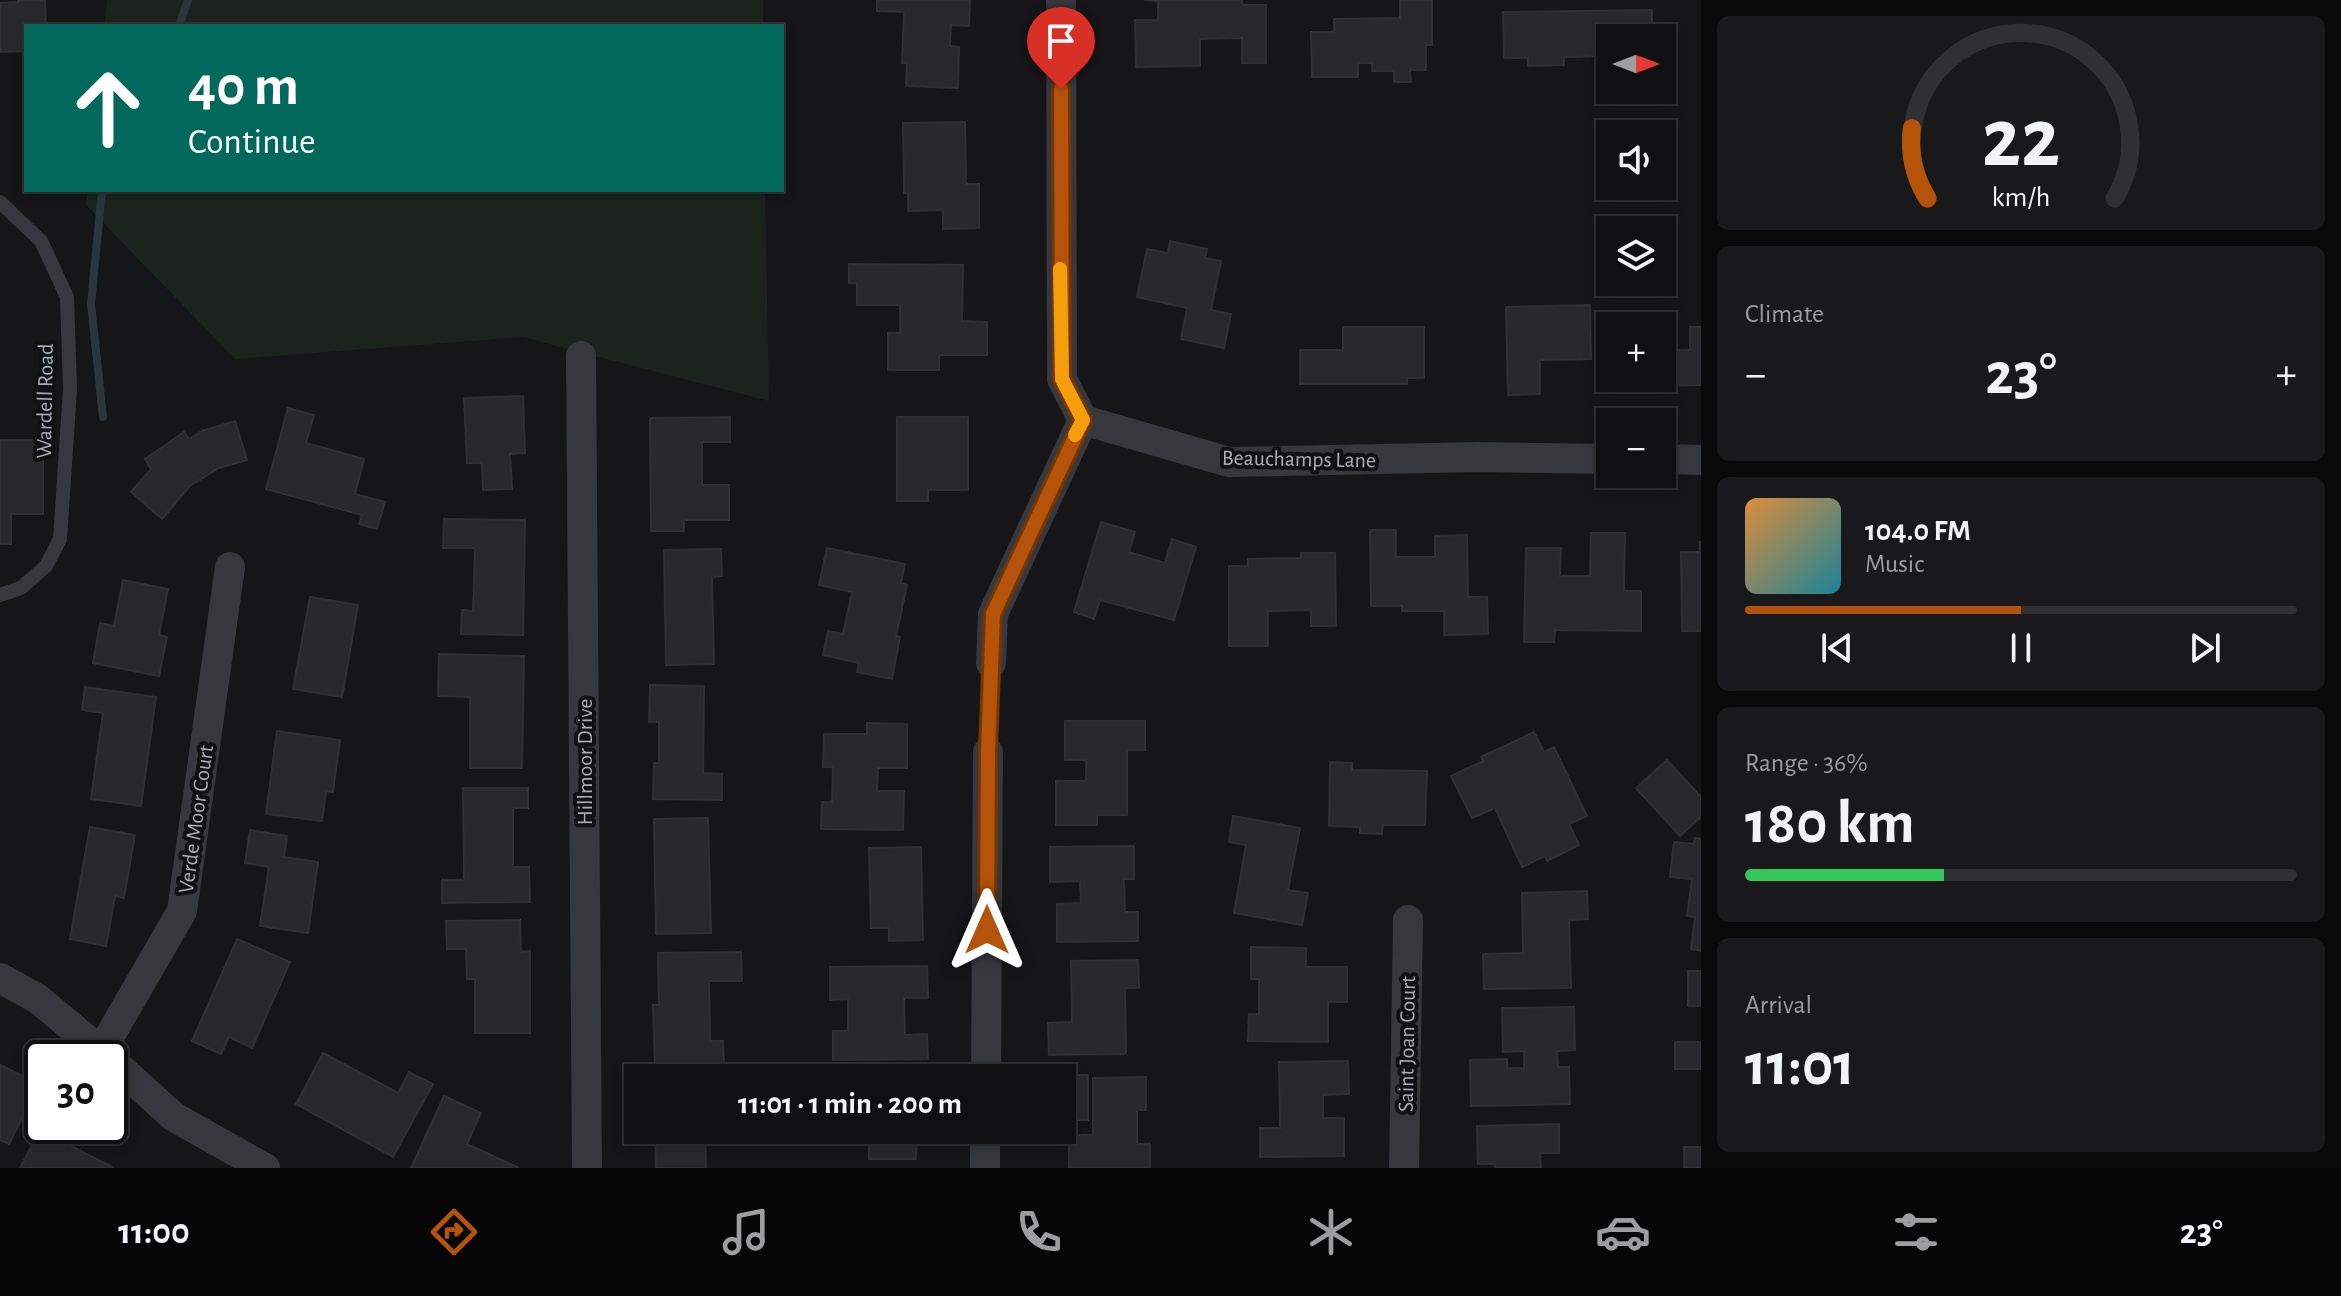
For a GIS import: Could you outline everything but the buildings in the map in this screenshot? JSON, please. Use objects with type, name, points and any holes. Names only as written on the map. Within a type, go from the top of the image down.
[{"type":"street","points":[[991,663],[993,614],[1083,420],[1062,379],[1061,0]]},
{"type":"street","name":"Hillmoor Drive","points":[[581,356],[587,1168]]},
{"type":"street","name":"Beauchamps Lane","points":[[1083,420],[1229,462],[1478,457],[1596,459]]},
{"type":"street","points":[[1676,459],[1701,460]]},
{"type":"street","name":"Verde Moor Court","points":[[115,1040],[182,911],[230,567]]},
{"type":"street","points":[[986,1064],[988,752]]},
{"type":"street","name":"Saint Joan Court","points":[[1404,1168],[1408,920]]},
{"type":"street","points":[[0,978],[38,999],[88,1040]]},
{"type":"street","points":[[128,1075],[174,1117],[265,1168]]},
{"type":"street","points":[[985,1144],[985,1168]]},
{"type":"lane","name":"Wardell Road","points":[[0,202],[41,241],[67,297],[70,389],[60,539],[46,566],[21,588],[0,595]]},
{"type":"lane","points":[[988,752],[991,663]]},
{"type":"shaded area","points":[[107,0],[763,0],[763,24],[104,24]]},
{"type":"shaded area","points":[[88,192],[765,192],[769,401],[522,337],[235,359],[86,205]]},
{"type":"waterway","points":[[180,24],[188,0]]},
{"type":"waterway","points":[[102,192],[91,304],[103,417]]},
{"type":"slow traffic","points":[[1060,269],[1062,379],[1083,420],[1075,435]]},
{"type":"route","points":[[987,930],[993,614],[1083,420],[1062,379],[1061,89]]}]
